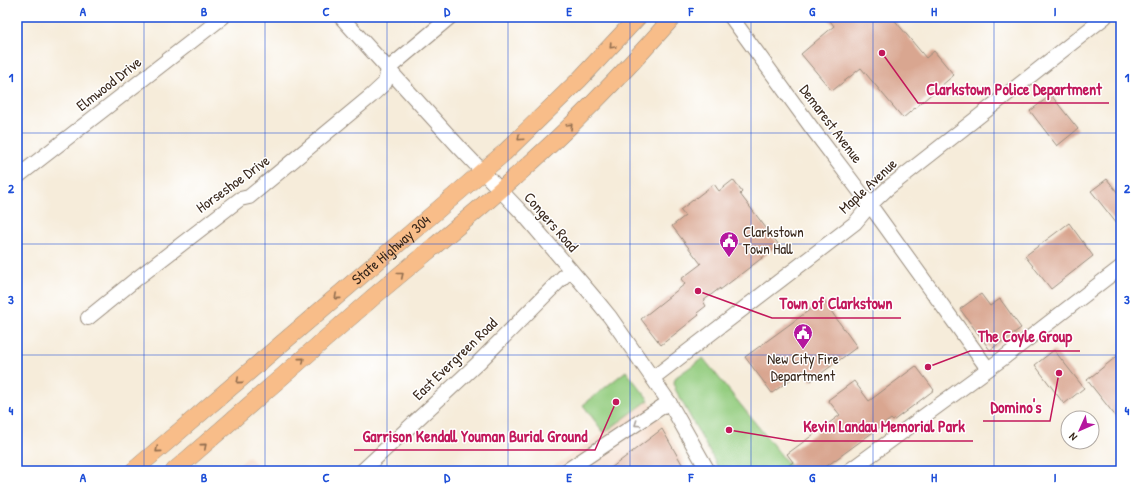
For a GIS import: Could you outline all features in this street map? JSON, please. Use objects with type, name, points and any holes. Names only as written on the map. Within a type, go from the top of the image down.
[{"type":"main road","name":"State Highway 304","points":[[133,471],[525,133],[574,85],[638,17]]},
{"type":"main road","name":"State Highway 304","points":[[174,471],[371,300],[437,246],[544,150],[634,61],[673,17]]},
{"type":"street","name":"Elmwood Drive","points":[[17,177],[223,17]]},
{"type":"street","name":"Congers Road","points":[[341,17],[525,216],[610,317],[669,402],[708,471]]},
{"type":"street","points":[[388,69],[450,17]]},
{"type":"street","name":"Demarest Avenue","points":[[731,17],[870,205],[988,369]]},
{"type":"street","name":"Maple Avenue","points":[[653,378],[855,223],[870,205],[888,188],[1105,17]]},
{"type":"street","name":"Horseshoe Drive","points":[[88,318],[240,199],[248,196],[372,96],[385,83],[388,69]]},
{"type":"street","points":[[849,471],[988,369],[1121,267]]},
{"type":"street","name":"East Evergreen Road","points":[[362,471],[478,363],[570,270]]},
{"type":"street","points":[[566,471],[669,402]]},
{"type":"shaded area","points":[[649,400],[690,471],[546,471],[604,433]]},
{"type":"shaded area","points":[[249,456],[262,471],[232,471]]},
{"type":"green space","points":[[703,358],[794,471],[720,471],[675,389],[674,382],[676,377]]},
{"type":"green space","points":[[626,371],[649,400],[604,433],[583,405]]},
{"type":"building","points":[[827,17],[892,17],[926,58],[934,51],[954,75],[903,118],[861,68],[832,91],[801,54],[834,26]]},
{"type":"building","points":[[1051,95],[1078,129],[1057,146],[1030,111]]},
{"type":"building","points":[[1107,179],[1121,197],[1121,229],[1091,191]]},
{"type":"building","name":"Clarkstown Town Hall","points":[[733,180],[742,192],[740,194],[779,245],[720,290],[720,288],[703,301],[706,306],[697,313],[699,315],[661,345],[641,319],[685,284],[681,279],[701,264],[672,226],[685,216],[680,210],[714,184],[719,191]]},
{"type":"building","points":[[1069,223],[1093,256],[1051,289],[1025,256]]},
{"type":"building","points":[[981,294],[990,306],[1000,299],[1021,328],[990,350],[960,309]]},
{"type":"building","points":[[823,300],[857,347],[811,381],[803,370],[772,393],[745,357]]},
{"type":"building","points":[[1054,350],[1084,388],[1064,404],[1035,365]]},
{"type":"building","points":[[1121,353],[1121,423],[1087,380]]},
{"type":"building","points":[[916,366],[934,390],[893,421],[891,419],[820,471],[782,471],[793,462],[787,454],[840,415],[828,400],[854,381],[869,401]]},
{"type":"building","points":[[662,429],[686,471],[607,471]]},
{"type":"place","name":"Clarkstown Police Department","points":[[882,53]]},
{"type":"place","name":"Clarkstown Town Hall","points":[[729,258]]},
{"type":"place","name":"Town of Clarkstown","points":[[698,291]]},
{"type":"place","name":"New City Fire Department","points":[[803,350]]},
{"type":"place","name":"The Coyle Group","points":[[928,367]]},
{"type":"place","name":"Domino's","points":[[1059,373]]},
{"type":"place","name":"Garrison Kendall Youman Burial Ground","points":[[616,402]]},
{"type":"place","name":"Kevin Landau Memorial Park","points":[[729,430]]}]
